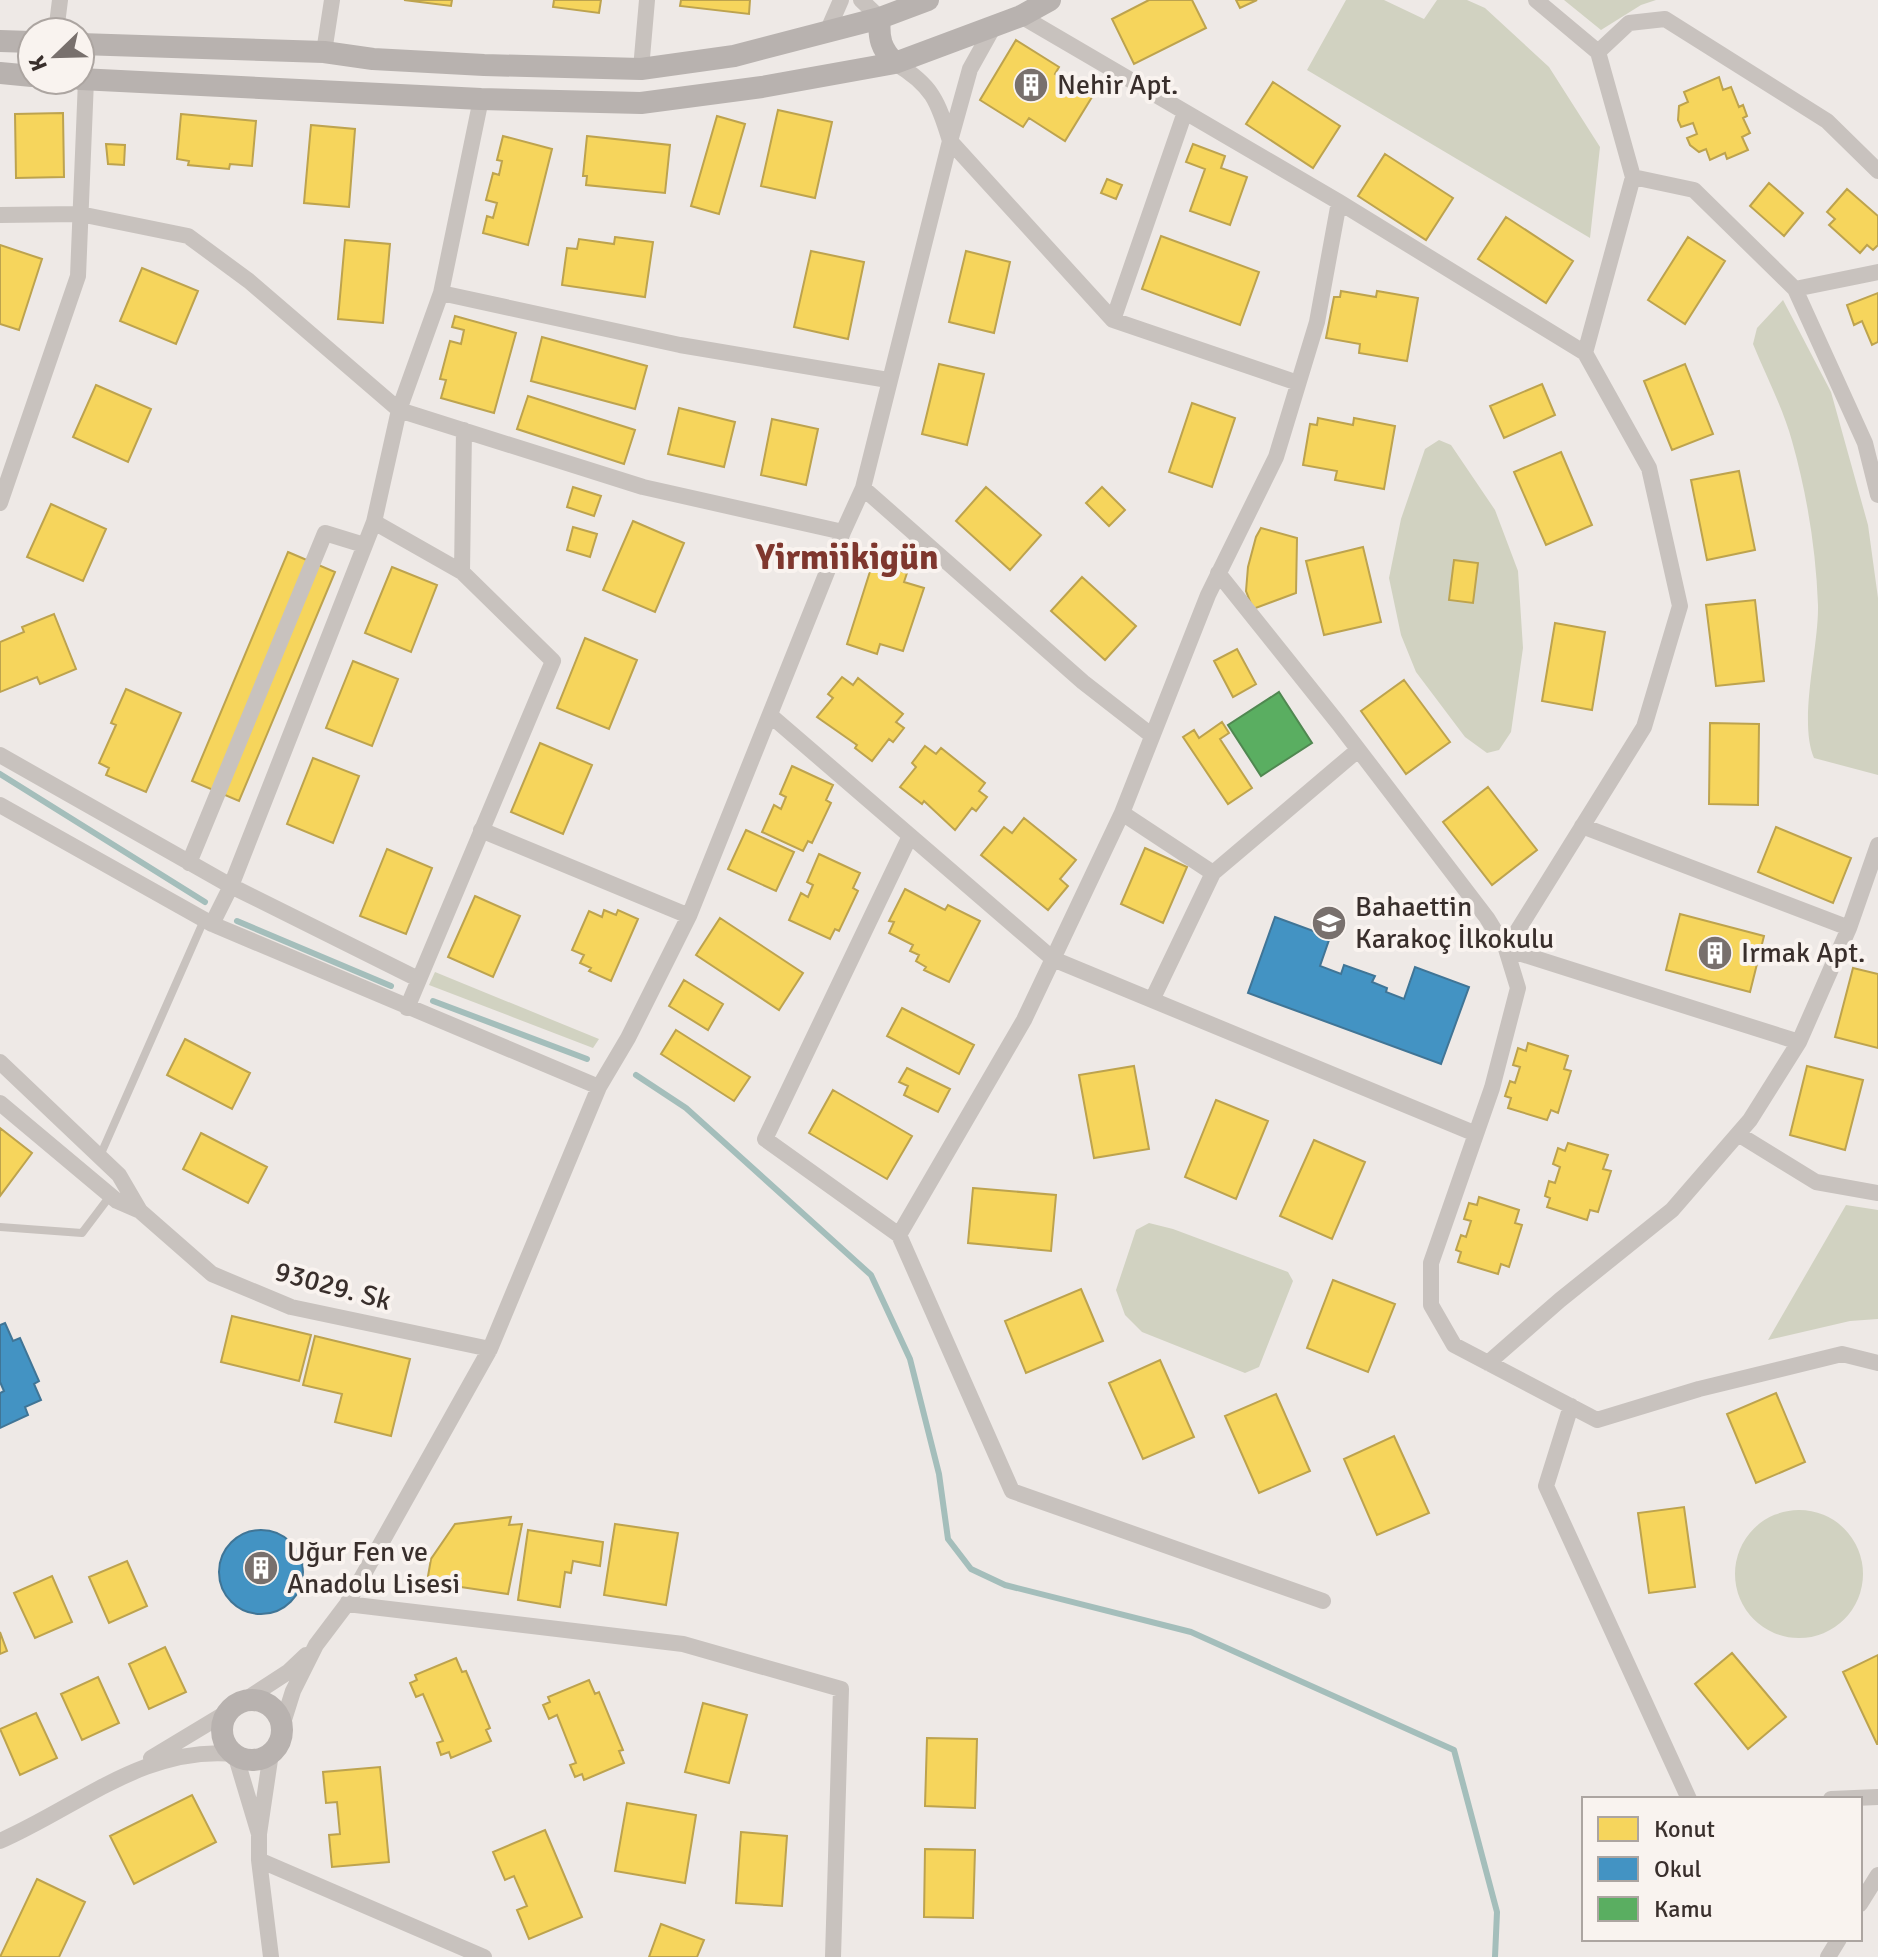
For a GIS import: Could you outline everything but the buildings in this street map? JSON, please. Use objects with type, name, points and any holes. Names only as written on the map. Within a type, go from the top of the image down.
[{"type":"main road","points":[[96,45],[324,52],[373,59],[484,65],[641,69],[734,56],[880,18],[928,0]]},
{"type":"main road","points":[[96,80],[481,99],[641,103],[762,87],[895,63],[1050,0]]},
{"type":"main road","points":[[880,18],[878,35],[885,52],[895,63]]},
{"type":"main road","points":[[265,1702],[273,1708],[282,1726],[281,1736],[271,1753],[253,1759],[235,1754],[223,1738],[222,1729],[237,1706],[265,1702]]},
{"type":"street","points":[[324,52],[332,0]]},
{"type":"street","points":[[641,69],[647,0]]},
{"type":"street","points":[[827,32],[841,0]]},
{"type":"street","points":[[861,0],[880,18]]},
{"type":"street","points":[[1536,0],[1598,52],[1633,177],[1585,353]]},
{"type":"street","points":[[0,1841],[128,1772],[237,1706],[288,1672],[316,1645],[347,1604],[490,1349],[599,1087],[628,1038],[689,916],[863,488],[888,380],[970,69],[1010,15],[1339,202],[1585,353],[1649,468],[1680,606],[1644,727],[1506,949]]},
{"type":"street","points":[[1598,52],[1629,23],[1665,19],[1827,121],[1878,171]]},
{"type":"street","points":[[895,63],[918,77],[939,105],[950,141],[1113,320],[1298,383]]},
{"type":"street","points":[[0,502],[78,276],[83,96]]},
{"type":"street","points":[[208,922],[231,886],[374,522],[399,410],[441,293],[481,99]]},
{"type":"street","points":[[1113,320],[1185,112]]},
{"type":"street","points":[[1633,177],[1694,190],[1795,289],[1865,443],[1878,495]]},
{"type":"street","points":[[899,1235],[1024,1020],[1122,813],[1218,573],[1276,457],[1317,322],[1339,202]]},
{"type":"street","points":[[0,215],[80,214],[188,236],[249,281],[399,410],[643,487],[843,532]]},
{"type":"street","points":[[1795,289],[1878,272]]},
{"type":"street","points":[[441,293],[680,345],[888,380]]},
{"type":"street","points":[[462,572],[464,430]]},
{"type":"street","points":[[863,488],[1083,682],[1151,735]]},
{"type":"street","points":[[374,522],[462,572],[553,661],[407,1008]]},
{"type":"street","points":[[189,863],[325,533],[364,545]]},
{"type":"street","points":[[1218,573],[1487,918],[1506,949],[1518,988],[1492,1088],[1431,1263],[1431,1305],[1454,1345],[1597,1420],[1699,1389],[1842,1354],[1878,1363]]},
{"type":"street","points":[[770,715],[1053,959],[1476,1134]]},
{"type":"street","points":[[1152,1000],[1213,873],[1358,750]]},
{"type":"street","points":[[0,755],[231,886],[418,979]]},
{"type":"street","points":[[0,805],[208,922],[599,1087]]},
{"type":"street","points":[[1122,813],[1213,873]]},
{"type":"street","points":[[1582,826],[1849,928]]},
{"type":"street","points":[[481,830],[689,916]]},
{"type":"street","points":[[910,836],[765,1139],[899,1235],[1012,1491],[1323,1601]]},
{"type":"street","points":[[1488,1363],[1560,1300],[1672,1210],[1750,1120],[1799,1042],[1849,928],[1878,845]]},
{"type":"street","points":[[1506,949],[1799,1042]]},
{"type":"street","name":"93029. Sk","points":[[0,1062],[119,1175],[140,1211]]},
{"type":"street","name":"93029. Sk","points":[[0,1103],[111,1196],[140,1211],[212,1274],[291,1307],[490,1349]]},
{"type":"street","points":[[1738,1134],[1816,1182],[1878,1193]]},
{"type":"street","points":[[1571,1406],[1546,1486],[1688,1797]]},
{"type":"street","points":[[347,1604],[683,1644],[841,1689],[833,1957]]},
{"type":"street","points":[[282,1726],[293,1691],[316,1645]]},
{"type":"street","points":[[128,1772],[178,1756],[212,1752],[235,1754],[259,1834]]},
{"type":"street","points":[[271,1753],[259,1834],[259,1860],[271,1957]]},
{"type":"street","points":[[259,1860],[484,1957]]},
{"type":"street","points":[[1862,1901],[1878,1875]]},
{"type":"lane","points":[[99,1157],[208,922]]},
{"type":"lane","points":[[0,1227],[82,1233],[111,1196]]},
{"type":"green space","points":[[1346,0],[1384,0],[1424,19],[1437,0],[1467,0],[1485,8],[1549,67],[1600,147],[1590,238],[1307,70]]},
{"type":"green space","points":[[1564,0],[1656,0],[1641,5],[1601,30]]},
{"type":"green space","points":[[1783,300],[1831,392],[1868,525],[1878,598],[1878,775],[1814,758],[1810,743],[1808,704],[1818,605],[1813,543],[1792,441],[1753,344],[1757,328]]},
{"type":"green space","points":[[1439,440],[1451,445],[1495,510],[1518,571],[1523,648],[1511,732],[1499,750],[1487,753],[1465,737],[1416,672],[1401,635],[1389,578],[1401,519],[1425,449]]},
{"type":"green space","points":[[435,972],[599,1039],[593,1048],[429,985]]},
{"type":"green space","points":[[1846,1205],[1878,1210],[1878,1319],[1850,1321],[1768,1340]]},
{"type":"green space","points":[[1149,1223],[1288,1272],[1293,1281],[1259,1367],[1245,1373],[1142,1332],[1125,1315],[1116,1290],[1136,1230]]},
{"type":"green space","points":[[1799,1510],[1824,1515],[1844,1529],[1858,1549],[1863,1574],[1858,1599],[1844,1619],[1824,1633],[1799,1638],[1774,1633],[1754,1619],[1740,1599],[1735,1574],[1740,1549],[1754,1529],[1774,1515]]},
{"type":"waterway","points":[[0,774],[205,902]]},
{"type":"waterway","points":[[237,921],[391,986]]},
{"type":"waterway","points":[[433,1001],[587,1059]]},
{"type":"waterway","points":[[636,1075],[686,1108],[871,1275],[910,1359],[939,1474],[948,1539],[971,1569],[1005,1585],[1191,1632],[1454,1750],[1497,1912],[1495,1957]]},
{"type":"place","name":"Nehir Apt.","points":[[1031,85]]},
{"type":"place","name":"Bahaettin Karakoç İlkokulu","points":[[1329,923]]},
{"type":"place","name":"Irmak Apt.","points":[[1715,953]]},
{"type":"place","name":"Uğur Fen ve Anadolu Lisesi","points":[[261,1568]]},
{"type":"district","name":"Yirmiikigün","points":[[847,557]]}]
